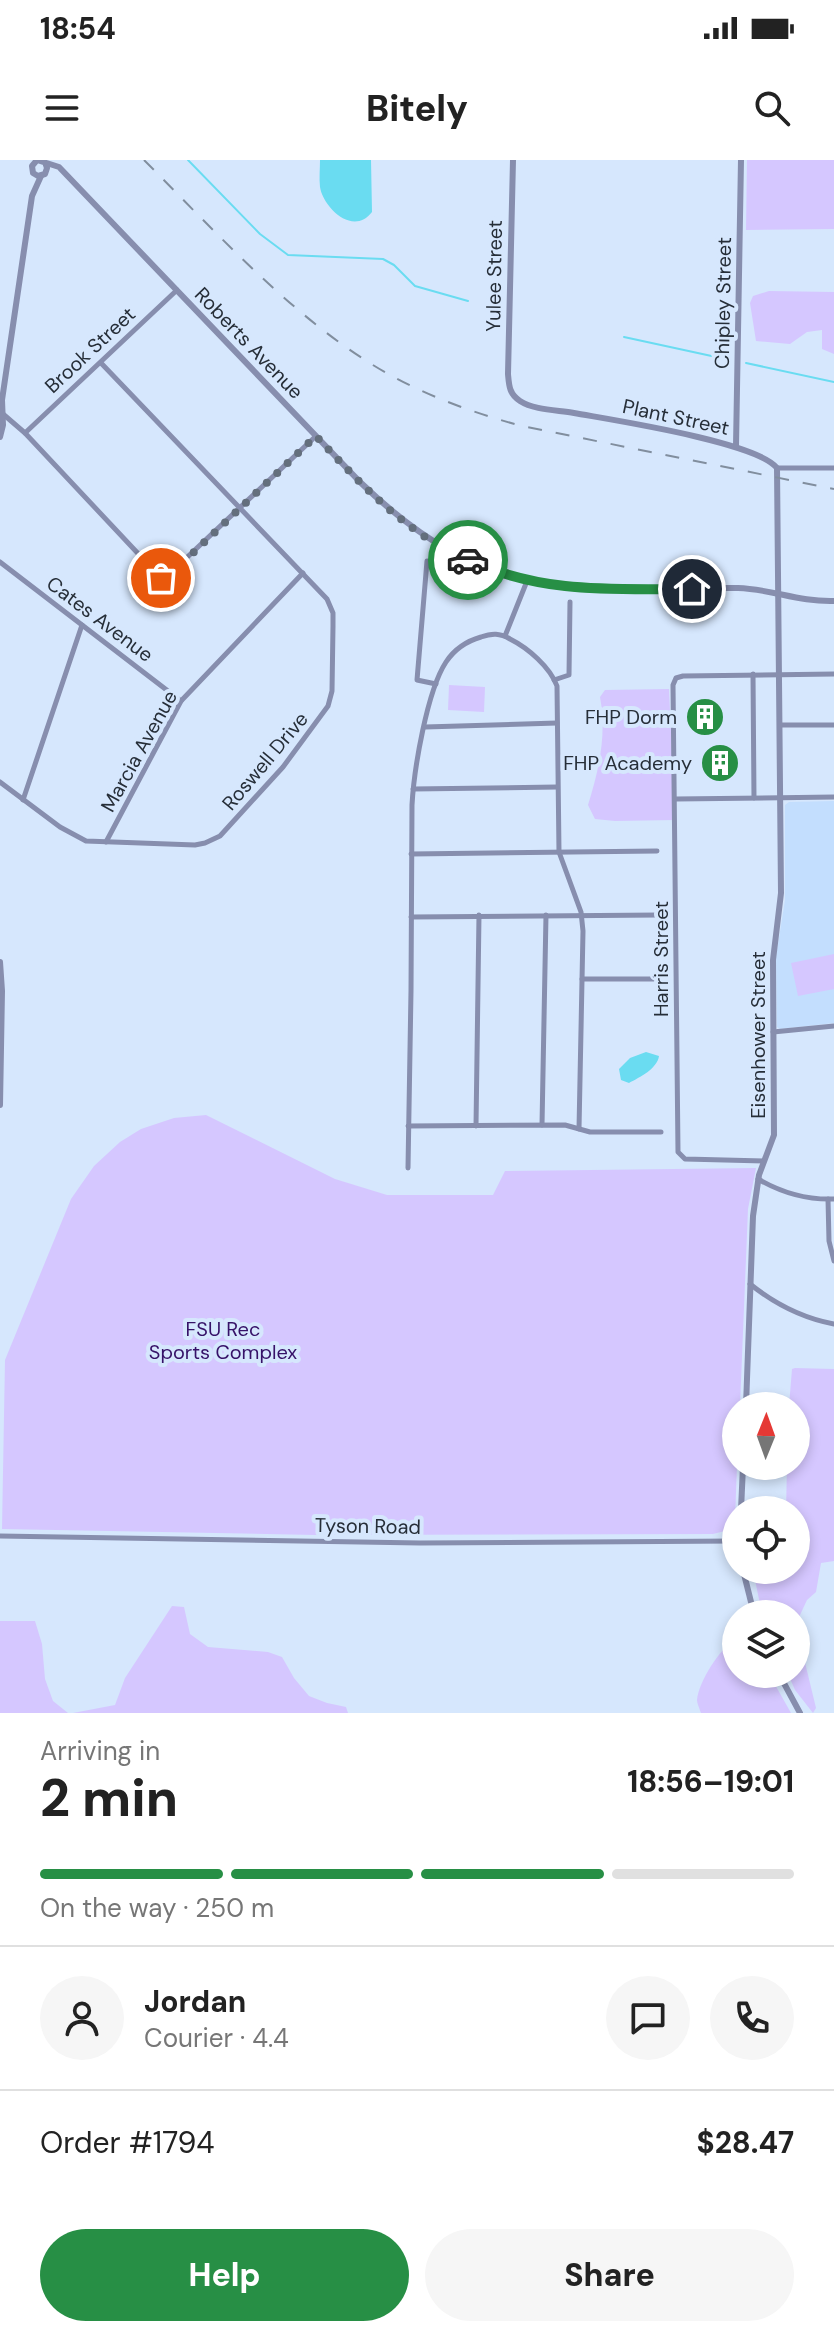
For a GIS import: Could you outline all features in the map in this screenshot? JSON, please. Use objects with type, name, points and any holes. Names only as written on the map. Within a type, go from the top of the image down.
[{"type":"street","name":"Yulee Street","points":[[511,391],[508,374],[513,160]]},
{"type":"street","name":"Chipley Street","points":[[736,446],[741,160]]},
{"type":"street","points":[[32,196],[47,168],[44,161],[33,163]]},
{"type":"street","name":"Roberts Avenue","points":[[44,161],[55,164],[64,172],[387,507],[425,537],[461,558],[527,581],[581,588],[753,588],[798,599],[834,601]]},
{"type":"street","points":[[33,163],[35,175],[57,170],[64,172]]},
{"type":"street","points":[[0,436],[2,400],[32,196],[33,163]]},
{"type":"street","name":"Brook Street","points":[[22,431],[101,363],[177,290]]},
{"type":"street","name":"Roswell Drive","points":[[0,782],[81,839],[195,845],[220,836],[283,767],[323,716],[332,691],[333,613],[327,599],[101,363]]},
{"type":"street","name":"Plant Street","points":[[511,391],[520,401],[531,406],[736,446],[767,459],[777,468],[834,468]]},
{"type":"street","points":[[1,418],[22,431],[164,579],[316,436]]},
{"type":"street","points":[[0,436],[10,429],[22,431]]},
{"type":"street","name":"Eisenhower Street","points":[[746,1392],[751,1234],[758,1179],[774,1135],[773,960],[781,893],[777,468]]},
{"type":"street","points":[[427,561],[417,680],[436,684]]},
{"type":"street","name":"Cates Avenue","points":[[0,562],[181,701]]},
{"type":"street","name":"Marcia Avenue","points":[[106,842],[181,701],[303,573]]},
{"type":"street","points":[[505,636],[527,581]]},
{"type":"street","points":[[779,612],[784,603],[798,599]]},
{"type":"street","points":[[554,680],[569,675],[570,602]]},
{"type":"street","points":[[23,800],[82,625]]},
{"type":"street","points":[[408,1168],[413,789],[436,684],[446,662],[461,646],[493,633],[515,641],[537,659],[554,680],[558,696],[559,852],[581,915],[583,931],[579,1129]]},
{"type":"street","points":[[754,798],[753,674],[834,674]]},
{"type":"street","name":"Harris Street","points":[[753,674],[683,676],[676,678],[673,685],[678,1152],[685,1159],[764,1161]]},
{"type":"street","points":[[425,727],[557,723]]},
{"type":"street","points":[[780,725],[834,725]]},
{"type":"street","points":[[413,789],[557,787]]},
{"type":"street","points":[[676,799],[834,797]]},
{"type":"street","points":[[411,854],[657,851]]},
{"type":"street","points":[[476,1126],[479,915]]},
{"type":"street","points":[[542,1125],[546,915]]},
{"type":"street","points":[[411,917],[659,915]]},
{"type":"street","points":[[0,962],[0,1105]]},
{"type":"street","points":[[582,979],[659,979]]},
{"type":"street","points":[[773,1032],[834,1026]]},
{"type":"street","points":[[408,1126],[565,1125],[590,1132],[661,1132]]},
{"type":"street","points":[[758,1179],[779,1191],[831,1199],[829,1241],[834,1261]]},
{"type":"street","points":[[750,1284],[785,1308],[834,1324]]},
{"type":"street","name":"Tyson Road","points":[[0,1536],[420,1543],[722,1541]]},
{"type":"street","points":[[787,1688],[800,1713]]},
{"type":"shaded area","points":[[834,801],[834,1023],[780,1029],[777,1027],[776,957],[785,900],[785,805],[789,802]]},
{"type":"green space","points":[[747,160],[834,160],[834,229],[746,230]]},
{"type":"green space","points":[[769,291],[834,292],[834,354],[822,349],[822,330],[807,332],[790,344],[756,341],[750,303],[753,296]]},
{"type":"green space","points":[[449,685],[485,687],[484,712],[448,710]]},
{"type":"green space","points":[[669,689],[675,820],[595,819],[588,805],[601,752],[603,725],[600,697],[605,690]]},
{"type":"green space","points":[[834,954],[834,989],[798,996],[791,963]]},
{"type":"green space","name":"FSU Rec Sports Complex","points":[[206,1115],[335,1179],[387,1195],[493,1195],[505,1171],[756,1168],[748,1209],[741,1392],[722,1392],[722,1480],[736,1480],[736,1496],[722,1496],[722,1532],[316,1535],[2,1529],[5,1360],[71,1199],[94,1166],[120,1142],[141,1129],[174,1118]]},
{"type":"green space","points":[[792,1369],[834,1369],[834,1561],[821,1563],[816,1592],[807,1600],[759,1600],[756,1584],[810,1584],[810,1496],[786,1496],[787,1480],[810,1480],[810,1392],[790,1392]]},
{"type":"green space","points":[[172,1606],[184,1607],[190,1634],[208,1647],[268,1652],[282,1657],[309,1696],[346,1707],[348,1713],[73,1713],[115,1705],[125,1678]]},
{"type":"green space","points":[[0,1621],[35,1621],[42,1644],[45,1679],[53,1701],[68,1713],[0,1713]]},
{"type":"green space","points":[[722,1652],[722,1688],[777,1688],[791,1713],[701,1713],[697,1700],[699,1692]]},
{"type":"green space","points":[[810,1683],[816,1708],[813,1713],[795,1690],[810,1688]]},
{"type":"water","points":[[320,160],[371,160],[372,212],[364,219],[348,220],[327,203],[320,187]]},
{"type":"water","points":[[646,1052],[659,1056],[655,1065],[629,1083],[621,1080],[619,1069],[630,1058]]},
{"type":"waterway","points":[[188,160],[260,234],[288,255],[383,259],[394,265],[415,286],[468,301]]},
{"type":"waterway","points":[[624,337],[730,360]]},
{"type":"waterway","points":[[746,363],[834,382]]},
{"type":"railway","points":[[144,160],[277,292],[365,360],[421,391],[522,426],[834,489]]},
{"type":"way so far","points":[[161,578],[172,573],[316,436],[395,515],[444,549],[468,560]]},
{"type":"place","name":"FHP Dorm","points":[[705,717]]},
{"type":"place","name":"FHP Academy","points":[[720,763]]},
{"type":"route","points":[[468,560],[504,575],[557,586],[692,589]]}]
